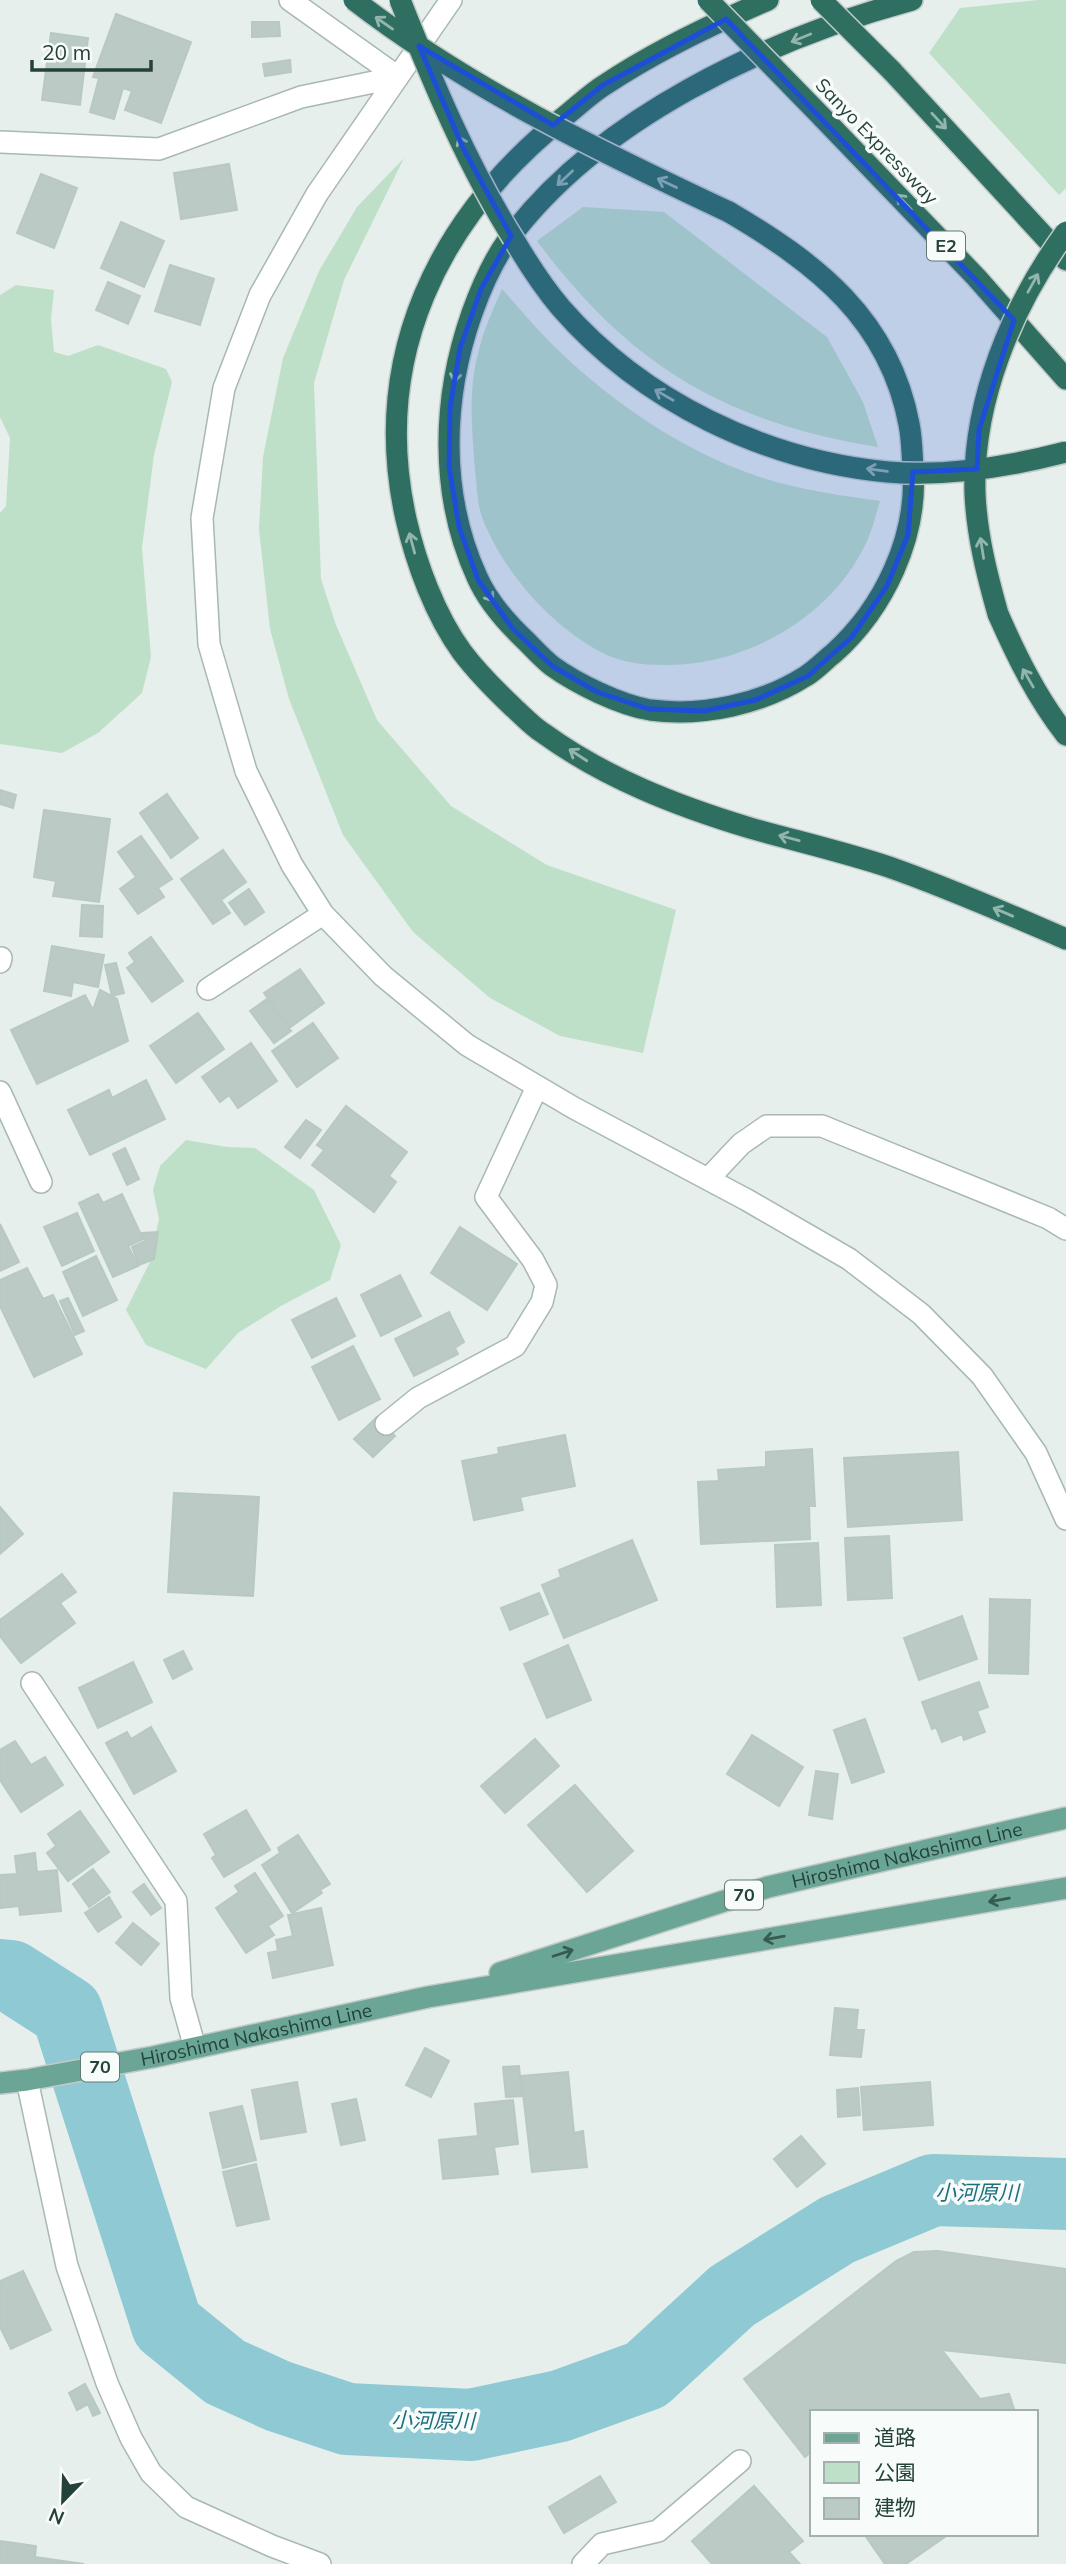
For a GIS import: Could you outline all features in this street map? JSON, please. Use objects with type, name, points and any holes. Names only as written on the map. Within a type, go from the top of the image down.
[{"type":"highway","points":[[354,0],[381,21],[494,92],[586,142],[729,212],[782,243],[829,282],[870,327],[894,373],[910,425],[915,489],[908,535],[887,586],[852,637],[808,676],[756,700],[704,711],[648,709],[597,692],[552,666],[512,628],[478,580],[459,527],[449,467],[450,407],[460,348],[481,289],[505,244],[540,201],[579,165],[635,122],[689,89],[744,62],[810,35],[912,0]]},
{"type":"highway","points":[[400,0],[464,150],[494,209],[526,260],[560,307],[598,346],[646,384],[698,415],[762,442],[828,463],[890,472],[948,472],[1012,466],[1066,452]]},
{"type":"highway","name":"Sanyo Expressway","points":[[708,0],[976,277],[1066,379]]},
{"type":"highway","points":[[768,0],[676,41],[603,85],[542,135],[495,180],[461,224],[433,273],[412,328],[400,382],[396,438],[400,493],[413,550],[434,602],[461,651],[499,693],[540,731],[590,763],[641,789],[749,827],[889,867],[966,896],[1066,939]]},
{"type":"highway","points":[[821,0],[892,71],[1066,260]]},
{"type":"highway","points":[[1066,232],[1019,308],[995,367],[979,430],[975,494],[982,555],[998,614],[1024,670],[1047,710],[1066,734]]},
{"type":"main road","name":"Hiroshima Nakashima Line","points":[[428,1997],[768,1887],[1066,1818]]},
{"type":"main road","name":"Hiroshima Nakashima Line","points":[[0,2083],[153,2057],[428,1997],[1066,1888]]},
{"type":"street","points":[[290,0],[398,77]]},
{"type":"street","points":[[451,0],[317,194],[260,295],[224,388],[202,518],[209,644],[246,771],[292,865],[323,915],[383,976],[467,1045],[537,1087],[849,1259],[921,1314],[982,1376],[1036,1453],[1066,1519]]},
{"type":"street","points":[[0,142],[159,149],[301,97],[398,77]]},
{"type":"street","points":[[208,989],[323,915]]},
{"type":"street","points":[[386,1424],[418,1398],[515,1346],[542,1302],[546,1285],[533,1260],[486,1196],[537,1087]]},
{"type":"street","points":[[0,1092],[41,1182]]},
{"type":"street","points":[[708,1180],[741,1144],[767,1126],[822,1126],[1048,1218],[1066,1229]]},
{"type":"street","points":[[32,1684],[176,1901],[181,1998],[195,2048]]},
{"type":"street","points":[[38,2078],[67,2266],[107,2383],[131,2438],[152,2473],[186,2507],[272,2546],[320,2564]]},
{"type":"street","points":[[583,2564],[601,2544],[659,2530],[740,2461]]},
{"type":"highlighted area","points":[[726,19],[1014,320],[979,430],[977,469],[913,472],[908,535],[887,586],[852,637],[808,676],[756,700],[704,711],[648,709],[597,692],[552,666],[512,628],[478,580],[459,527],[449,467],[450,407],[460,348],[481,289],[511,236],[464,150],[419,46],[553,125],[603,85]]},
{"type":"green space","points":[[1038,0],[1066,0],[1066,188],[1059,195],[929,53],[960,8]]},
{"type":"green space","points":[[404,158],[344,280],[314,383],[321,579],[336,625],[377,720],[451,806],[547,865],[676,910],[643,1053],[560,1036],[490,998],[413,932],[343,835],[289,699],[270,629],[259,529],[263,457],[283,358],[319,271],[357,207]]},
{"type":"green space","points":[[583,207],[664,212],[827,337],[863,402],[878,447],[773,422],[727,404],[685,382],[645,355],[572,285],[537,241]]},
{"type":"green space","points":[[16,285],[54,290],[51,319],[54,352],[68,356],[98,345],[166,369],[172,382],[154,455],[142,548],[151,657],[142,693],[98,733],[62,753],[0,744],[0,513],[6,506],[10,438],[0,417],[0,295]]},
{"type":"green space","points":[[502,289],[545,337],[581,371],[603,390],[675,439],[727,465],[769,480],[880,501],[867,541],[836,588],[793,626],[768,640],[742,652],[686,664],[644,664],[613,657],[584,642],[547,613],[502,558],[482,517],[478,500],[472,426],[473,383],[483,337]]},
{"type":"green space","points":[[186,1140],[227,1147],[255,1148],[314,1190],[341,1245],[330,1280],[238,1333],[206,1369],[146,1345],[126,1310],[150,1262],[159,1219],[153,1190],[160,1166]]},
{"type":"building","points":[[116,14],[191,42],[161,123],[125,110],[132,91],[123,88],[114,119],[90,112],[99,78],[93,77]]},
{"type":"building","points":[[252,22],[279,22],[280,36],[252,37]]},
{"type":"building","points":[[51,33],[88,38],[80,105],[42,100]]},
{"type":"building","points":[[290,60],[291,72],[265,76],[263,64]]},
{"type":"building","points":[[229,164],[237,210],[181,219],[174,173]]},
{"type":"building","points":[[41,174],[77,188],[54,248],[17,233]]},
{"type":"building","points":[[121,222],[164,241],[144,287],[101,268]]},
{"type":"building","points":[[170,265],[214,279],[200,325],[155,311]]},
{"type":"building","points":[[108,282],[140,296],[128,324],[96,310]]},
{"type":"building","points":[[0,790],[16,795],[13,808],[0,804]]},
{"type":"building","points":[[167,794],[198,838],[171,858],[140,813]]},
{"type":"building","points":[[44,810],[110,819],[99,902],[53,896],[56,881],[34,877]]},
{"type":"building","points":[[141,836],[172,879],[158,888],[164,897],[138,914],[120,889],[136,877],[118,852]]},
{"type":"building","points":[[223,850],[246,882],[221,900],[230,913],[213,924],[181,879]]},
{"type":"building","points":[[249,889],[264,912],[245,925],[229,903]]},
{"type":"building","points":[[82,905],[103,906],[102,937],[80,936]]},
{"type":"building","points":[[151,937],[183,981],[152,1002],[127,968],[135,962],[129,953]]},
{"type":"building","points":[[52,946],[104,955],[98,987],[73,982],[71,996],[44,991]]},
{"type":"building","points":[[116,963],[124,993],[112,996],[105,965]]},
{"type":"building","points":[[300,969],[324,1003],[289,1028],[264,993]]},
{"type":"building","points":[[100,990],[117,999],[128,1041],[37,1084],[11,1030],[85,995],[93,1010]]},
{"type":"building","points":[[267,999],[291,1031],[274,1043],[250,1011]]},
{"type":"building","points":[[198,1013],[224,1049],[176,1083],[150,1046]]},
{"type":"building","points":[[313,1023],[338,1058],[297,1087],[272,1051]]},
{"type":"building","points":[[251,1043],[277,1081],[238,1108],[229,1095],[220,1102],[202,1077]]},
{"type":"building","points":[[146,1080],[165,1119],[90,1155],[68,1110],[109,1090],[112,1098]]},
{"type":"building","points":[[346,1106],[407,1152],[389,1176],[396,1182],[374,1212],[312,1165],[324,1150],[317,1145]]},
{"type":"building","points":[[306,1120],[321,1130],[300,1158],[285,1147]]},
{"type":"building","points":[[125,1148],[139,1179],[127,1185],[113,1154]]},
{"type":"building","points":[[98,1194],[103,1203],[122,1194],[143,1239],[128,1246],[138,1266],[113,1277],[79,1203]]},
{"type":"building","points":[[77,1213],[94,1251],[62,1266],[44,1227]]},
{"type":"building","points":[[0,1224],[19,1262],[0,1271]]},
{"type":"building","points":[[460,1227],[517,1264],[487,1310],[431,1273]]},
{"type":"building","points":[[158,1232],[154,1259],[139,1265],[132,1247],[145,1241],[142,1233]]},
{"type":"building","points":[[96,1256],[117,1300],[83,1316],[63,1272]]},
{"type":"building","points":[[27,1268],[43,1299],[53,1295],[82,1354],[34,1377],[0,1306],[0,1280]]},
{"type":"building","points":[[400,1275],[421,1316],[381,1336],[361,1295]]},
{"type":"building","points":[[68,1298],[84,1331],[75,1335],[60,1301]]},
{"type":"building","points":[[336,1298],[355,1336],[312,1358],[292,1320]]},
{"type":"building","points":[[449,1312],[464,1342],[455,1348],[458,1354],[414,1376],[395,1339]]},
{"type":"building","points":[[353,1346],[380,1399],[339,1420],[312,1367]]},
{"type":"building","points":[[377,1417],[395,1436],[373,1457],[354,1439]]},
{"type":"building","points":[[565,1435],[575,1486],[520,1497],[523,1510],[474,1520],[462,1461],[499,1454],[498,1448]]},
{"type":"building","points":[[812,1449],[815,1506],[809,1506],[810,1539],[701,1544],[698,1482],[719,1481],[718,1470],[766,1467],[766,1452]]},
{"type":"building","points":[[958,1452],[962,1520],[848,1527],[844,1458]]},
{"type":"building","points":[[174,1493],[259,1497],[253,1596],[168,1592]]},
{"type":"building","points":[[0,1507],[23,1534],[0,1554]]},
{"type":"building","points":[[889,1536],[892,1598],[848,1600],[845,1538]]},
{"type":"building","points":[[632,1540],[657,1600],[564,1638],[542,1585],[561,1577],[559,1570]]},
{"type":"building","points":[[818,1543],[821,1605],[777,1607],[775,1545]]},
{"type":"building","points":[[62,1574],[76,1592],[60,1603],[75,1623],[21,1663],[0,1636],[0,1620]]},
{"type":"building","points":[[539,1593],[548,1614],[510,1630],[501,1608]]},
{"type":"building","points":[[990,1599],[1030,1600],[1028,1674],[989,1673]]},
{"type":"building","points":[[962,1616],[977,1659],[919,1680],[904,1638]]},
{"type":"building","points":[[568,1645],[591,1700],[547,1718],[524,1664]]},
{"type":"building","points":[[183,1651],[192,1669],[173,1679],[164,1660]]},
{"type":"building","points":[[133,1662],[152,1702],[98,1728],[79,1688]]},
{"type":"building","points":[[979,1682],[988,1707],[977,1711],[985,1732],[964,1740],[962,1734],[942,1742],[936,1727],[932,1729],[922,1702]]},
{"type":"building","points":[[865,1719],[884,1772],[852,1783],[834,1730]]},
{"type":"building","points":[[151,1727],[176,1771],[134,1794],[106,1743],[127,1732],[131,1739]]},
{"type":"building","points":[[752,1735],[803,1767],[779,1806],[727,1774]]},
{"type":"building","points":[[535,1739],[559,1766],[505,1813],[481,1786]]},
{"type":"building","points":[[15,1741],[31,1765],[45,1757],[63,1785],[21,1812],[0,1780],[0,1750]]},
{"type":"building","points":[[816,1771],[838,1774],[832,1819],[809,1815]]},
{"type":"building","points":[[575,1785],[633,1851],[587,1892],[528,1825]]},
{"type":"building","points":[[246,1810],[270,1850],[224,1877],[212,1858],[216,1855],[204,1834]]},
{"type":"building","points":[[80,1811],[109,1852],[68,1881],[47,1853],[56,1846],[48,1834]]},
{"type":"building","points":[[298,1835],[330,1884],[320,1890],[322,1893],[292,1913],[262,1865],[280,1853],[278,1848]]},
{"type":"building","points":[[35,1853],[37,1872],[57,1870],[61,1911],[20,1915],[19,1906],[0,1908],[0,1875],[17,1874],[15,1856]]},
{"type":"building","points":[[93,1869],[110,1892],[89,1907],[73,1884]]},
{"type":"building","points":[[255,1873],[283,1916],[268,1926],[274,1935],[246,1953],[216,1908],[239,1892],[235,1886]]},
{"type":"building","points":[[144,1884],[161,1908],[151,1915],[133,1892]]},
{"type":"building","points":[[109,1897],[121,1917],[98,1932],[85,1913]]},
{"type":"building","points":[[321,1908],[333,1965],[273,1978],[268,1953],[278,1951],[276,1940],[293,1936],[288,1915]]},
{"type":"building","points":[[133,1923],[159,1944],[141,1965],[116,1943]]},
{"type":"building","points":[[835,2008],[858,2010],[856,2030],[864,2030],[861,2057],[830,2055]]},
{"type":"building","points":[[425,2048],[449,2061],[431,2097],[406,2085]]},
{"type":"building","points":[[519,2066],[522,2096],[506,2097],[503,2067]]},
{"type":"building","points":[[568,2072],[574,2133],[583,2131],[587,2167],[532,2172],[521,2076]]},
{"type":"building","points":[[297,2082],[306,2132],[261,2139],[252,2090]]},
{"type":"building","points":[[930,2082],[933,2125],[864,2130],[861,2087]]},
{"type":"building","points":[[858,2088],[860,2115],[838,2117],[837,2090]]},
{"type":"building","points":[[356,2099],[365,2140],[341,2145],[332,2104]]},
{"type":"building","points":[[513,2100],[518,2144],[494,2147],[498,2174],[443,2179],[439,2140],[478,2136],[475,2104]]},
{"type":"building","points":[[242,2106],[256,2160],[223,2168],[210,2113]]},
{"type":"building","points":[[801,2136],[825,2164],[797,2187],[774,2159]]},
{"type":"building","points":[[256,2164],[269,2219],[237,2226],[223,2172]]},
{"type":"building","points":[[938,2251],[1066,2269],[1066,2363],[942,2350],[980,2399],[1009,2394],[1014,2410],[810,2410],[810,2453],[805,2457],[744,2379],[896,2261],[914,2252]]},
{"type":"building","points":[[23,2271],[51,2330],[11,2349],[0,2327],[0,2281]]},
{"type":"building","points":[[85,2384],[100,2413],[93,2416],[88,2404],[77,2410],[69,2393]]},
{"type":"building","points":[[600,2476],[616,2502],[564,2533],[549,2507]]},
{"type":"building","points":[[754,2486],[803,2541],[789,2552],[800,2564],[712,2564],[692,2541]]},
{"type":"building","points":[[865,2536],[946,2536],[906,2564],[885,2564]]},
{"type":"building","points":[[0,2541],[36,2546],[35,2557],[84,2564],[0,2564]]},
{"type":"waterway","name":"小河原川","points":[[0,1975],[11,1976],[67,2012],[167,2325],[225,2372],[278,2396],[347,2419],[471,2425],[560,2406],[646,2375],[732,2296],[837,2230],[933,2190],[1066,2194]]}]
